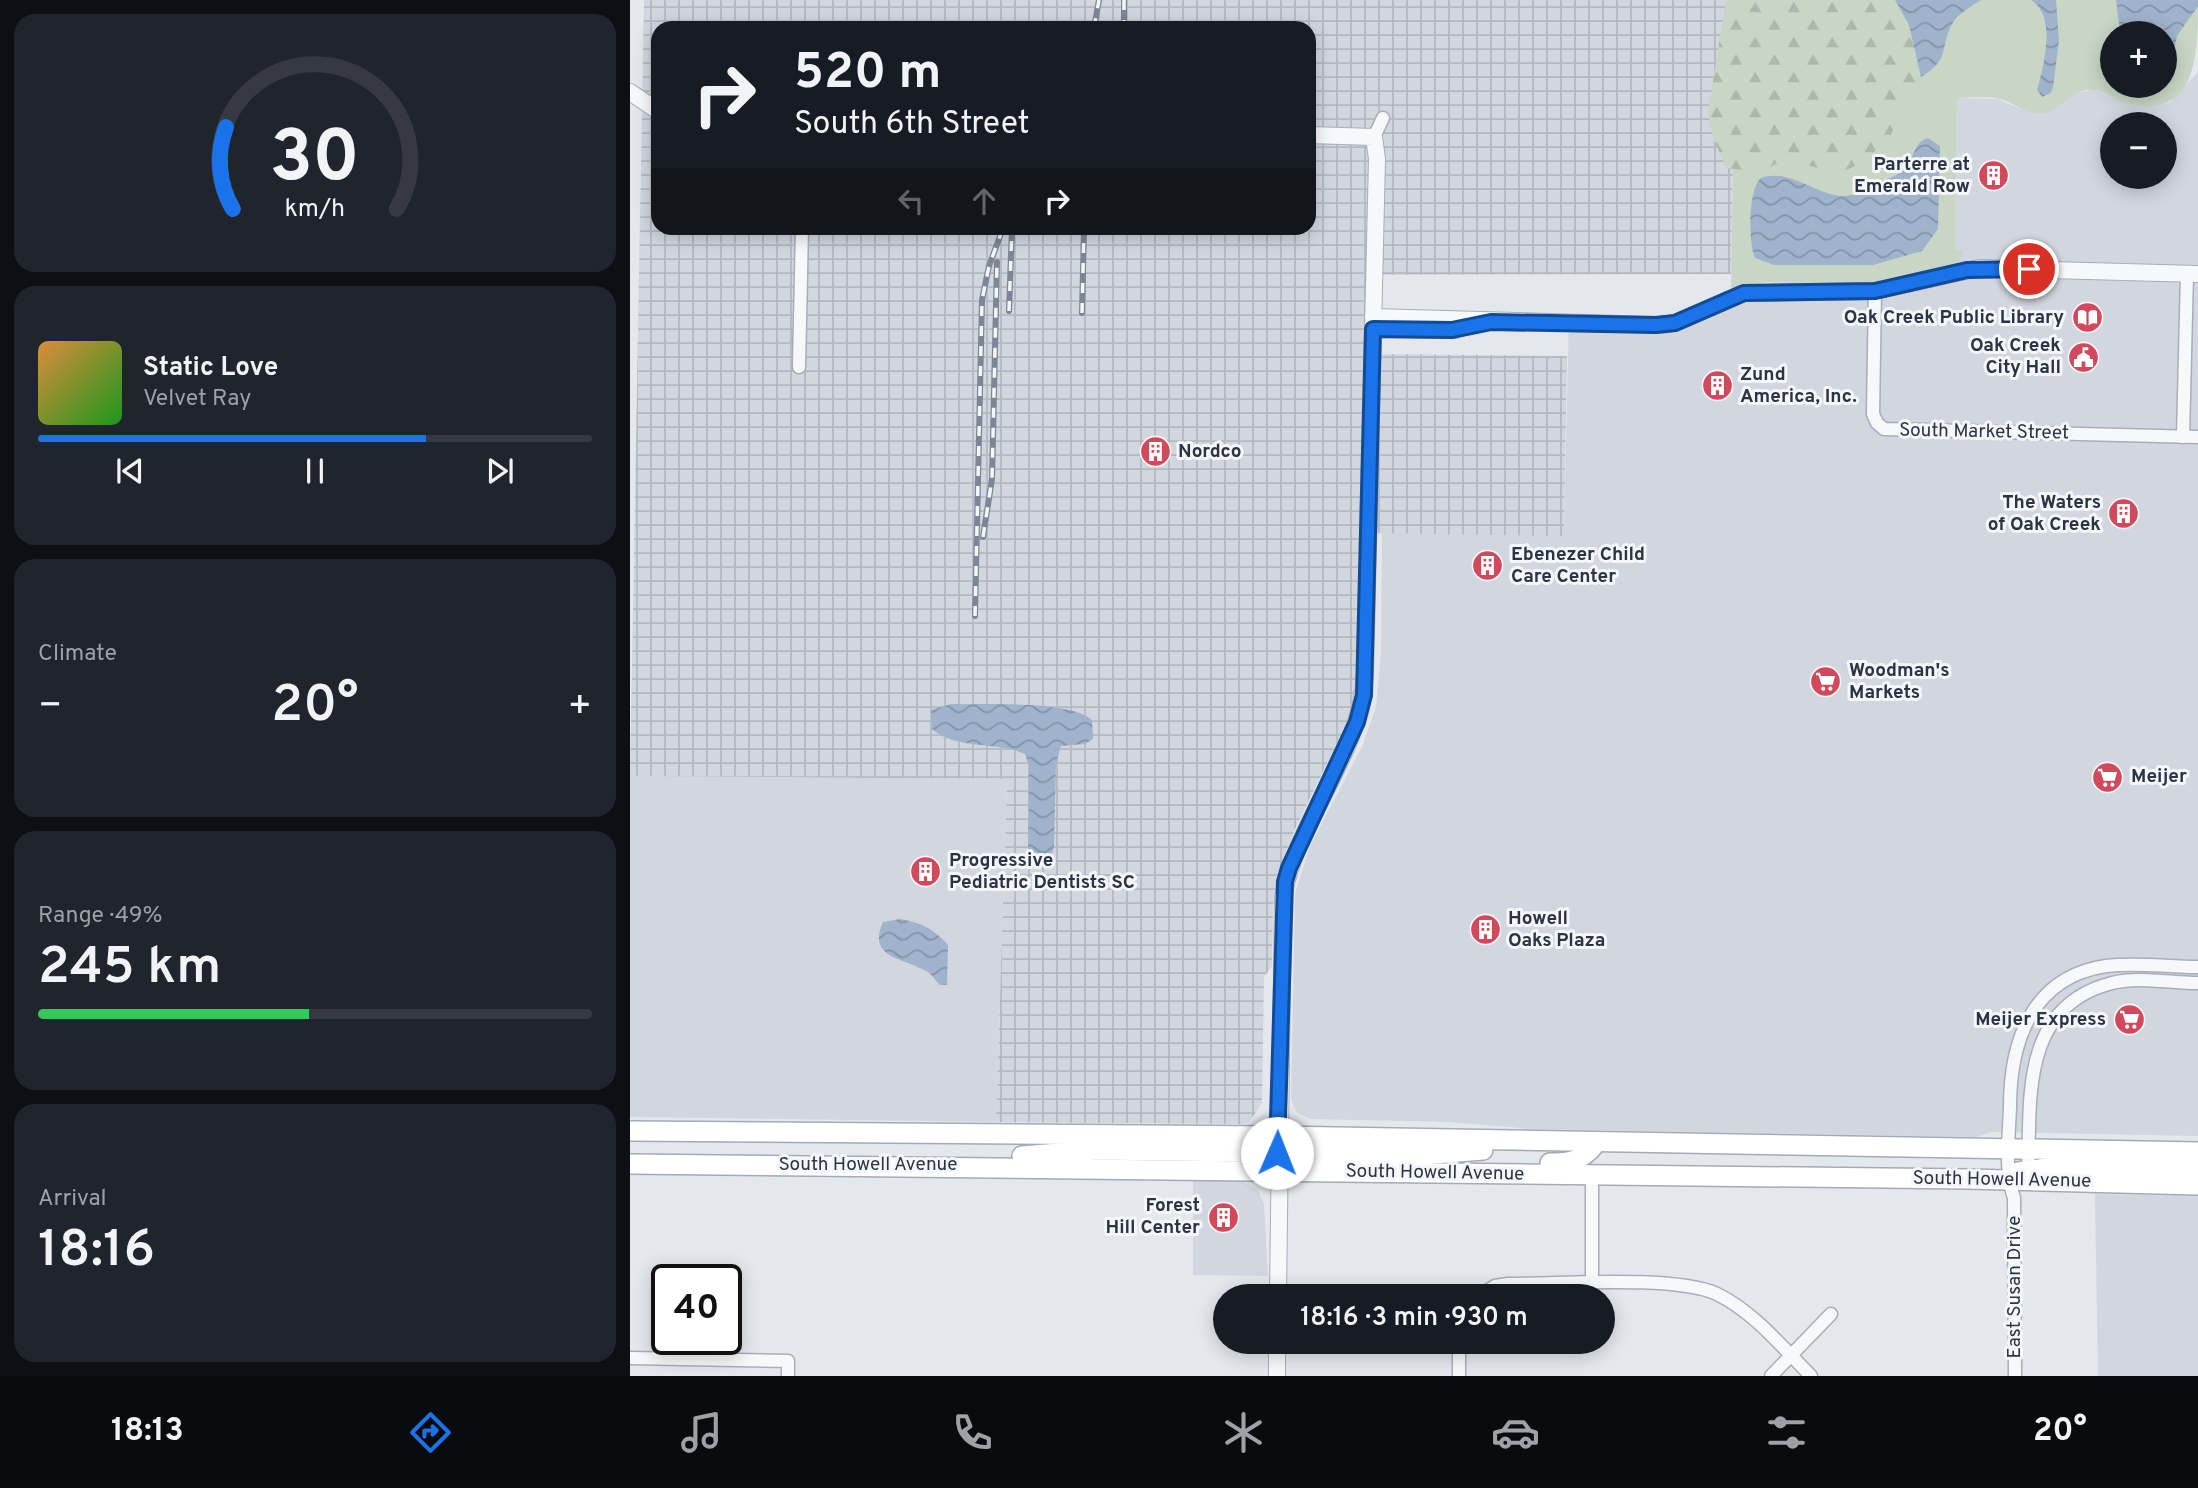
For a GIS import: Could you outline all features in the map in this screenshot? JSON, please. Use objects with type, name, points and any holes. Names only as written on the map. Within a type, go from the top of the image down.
[{"type":"main road","name":"South Howell Avenue","points":[[630,1130],[1278,1136],[2009,1149],[2029,1166],[2198,1185]]},
{"type":"main road","points":[[945,1166],[1096,1150],[1255,1151],[1268,1146],[1278,1136]]},
{"type":"main road","points":[[1277,1170],[1307,1154],[1430,1155],[1546,1141]]},
{"type":"main road","points":[[1430,1172],[1505,1162],[1572,1163],[1584,1156],[1596,1143]]},
{"type":"main road","points":[[1592,1176],[1600,1163],[1613,1154],[1674,1155],[1726,1144]]},
{"type":"main road","name":"South Howell Avenue","points":[[2029,1166],[2198,1152]]},
{"type":"main road","name":"South Howell Avenue","points":[[630,1164],[1430,1172],[2011,1189]]},
{"type":"main road","points":[[2011,1189],[2017,1172],[2029,1166],[2198,1169]]},
{"type":"street","points":[[630,92],[651,106]]},
{"type":"street","points":[[1278,1284],[1277,1170],[1285,882],[1357,722],[1364,695],[1377,159],[1374,137],[1383,118]]},
{"type":"street","points":[[1316,135],[1374,137]]},
{"type":"street","points":[[800,367],[802,235]]},
{"type":"street","points":[[1373,323],[1452,330],[1491,322],[1656,325],[1684,320],[1744,293],[1875,291],[1979,268],[2193,274],[2183,437],[2198,437]]},
{"type":"street","name":"South Market Street","points":[[1875,291],[1873,414],[1884,429],[2183,437]]},
{"type":"street","name":"East Susan Drive","points":[[2015,1376],[2009,1149],[2012,1058],[2034,1007],[2074,975],[2090,970],[2109,966],[2198,967]]},
{"type":"street","points":[[2029,1166],[2032,1070],[2037,1052],[2051,1023],[2068,1005],[2085,993],[2113,982],[2198,983]]},
{"type":"street","points":[[1592,1176],[1592,1283]]},
{"type":"street","points":[[1508,1284],[1592,1283],[1701,1288],[1730,1302],[1811,1376]]},
{"type":"street","points":[[1770,1376],[1831,1314]]},
{"type":"street","points":[[1278,1354],[1278,1376]]},
{"type":"street","points":[[1459,1376],[1460,1354]]},
{"type":"street","points":[[630,1359],[788,1361],[788,1376]]},
{"type":"shaded area","points":[[644,0],[1736,0],[1731,274],[1366,275],[1366,354],[1567,356],[1564,536],[1362,533],[1360,654],[1353,710],[1294,831],[1278,874],[1273,904],[1272,966],[1264,977],[1262,1103],[1249,1122],[996,1122],[1007,779],[630,776]]},
{"type":"shaded area","points":[[2198,69],[2198,1136],[1992,1132],[1976,1137],[1531,1129],[1449,1122],[1311,1119],[1296,1112],[1291,1099],[1295,894],[1310,846],[1362,747],[1376,707],[1381,652],[1382,533],[1564,535],[1569,314],[1657,317],[1686,311],[1741,284],[1788,282],[1963,250],[1955,249],[1957,98],[1998,99],[2021,109],[2060,105],[2074,93],[2094,90],[2100,92],[2100,98],[2115,98],[2133,105],[2169,103],[2177,98]]},
{"type":"shaded area","points":[[630,776],[1007,779],[996,1122],[630,1117]]},
{"type":"shaded area","points":[[1193,1179],[1241,1180],[1258,1190],[1264,1204],[1268,1276],[1193,1275]]},
{"type":"shaded area","points":[[2095,1194],[2198,1196],[2198,1376],[2098,1376]]},
{"type":"green space","points":[[1726,0],[1895,0],[1909,25],[1921,77],[1900,112],[1891,135],[1864,162],[1846,170],[1833,171],[1791,162],[1780,162],[1760,172],[1726,168],[1713,137],[1708,113]]},
{"type":"green space","points":[[1736,0],[2198,0],[2194,60],[2190,77],[2177,94],[2177,21],[2100,21],[2100,92],[2091,90],[2077,93],[2051,111],[2039,114],[2000,99],[1957,98],[1955,249],[1963,250],[1961,259],[1954,265],[1871,283],[1766,282],[1731,288]]},
{"type":"green space","points":[[2114,98],[2173,98],[2152,106]]},
{"type":"water","points":[[1895,0],[1981,0],[1964,11],[1954,22],[1940,60],[1921,77],[1909,25]]},
{"type":"water","points":[[2031,0],[2056,0],[2059,41],[2053,87],[2051,93],[2042,97],[2037,90],[2045,55],[2046,29],[2039,7]]},
{"type":"water","points":[[2116,0],[2198,0],[2198,6],[2177,36],[2177,21],[2119,21]]},
{"type":"water","points":[[1928,138],[1940,146],[1938,229],[1922,251],[1873,265],[1774,265],[1755,258],[1750,216],[1754,193],[1761,178],[1785,177],[1832,194],[1855,194],[1898,174],[1909,162],[1918,145]]},
{"type":"water","points":[[951,704],[1046,706],[1065,709],[1092,720],[1093,739],[1085,744],[1061,746],[1056,764],[1054,848],[1050,858],[1038,861],[1028,856],[1029,766],[1025,754],[941,736],[932,729],[931,710]]},
{"type":"water","points":[[900,919],[927,928],[948,945],[947,985],[940,985],[928,972],[884,951],[879,934],[883,922]]},
{"type":"railway","points":[[1095,21],[1099,0]]},
{"type":"railway","points":[[1124,0],[1124,21]]},
{"type":"railway","points":[[975,616],[982,300],[989,266],[1000,235]]},
{"type":"railway","points":[[1009,311],[1012,235]]},
{"type":"railway","points":[[1082,313],[1084,235]]},
{"type":"railway","points":[[983,537],[992,479],[997,262]]},
{"type":"place","name":"Parterre at Emerald Row","points":[[1993,176]]},
{"type":"place","name":"Oak Creek Public Library","points":[[2087,318]]},
{"type":"place","name":"Oak Creek City Hall","points":[[2084,357]]},
{"type":"place","name":"Zund America, Inc.","points":[[1717,386]]},
{"type":"place","name":"Nordco","points":[[1155,452]]},
{"type":"place","name":"The Waters of Oak Creek","points":[[2124,514]]},
{"type":"place","name":"Ebenezer Child Care Center","points":[[1488,566]]},
{"type":"place","name":"Woodman's Markets","points":[[1826,682]]},
{"type":"place","name":"Meijer","points":[[2108,777]]},
{"type":"place","name":"Progressive Pediatric Dentists SC","points":[[926,872]]},
{"type":"place","name":"Howell Oaks Plaza","points":[[1485,930]]},
{"type":"place","name":"Meijer Express","points":[[2129,1020]]},
{"type":"place","name":"Forest Hill Center","points":[[1223,1217]]},
{"type":"route","points":[[1277,1153],[1285,882],[1308,825],[1357,722],[1364,695],[1373,329],[1452,330],[1491,322],[1656,325],[1675,323],[1744,293],[1766,290],[1875,291],[1979,268],[2029,269]]}]
